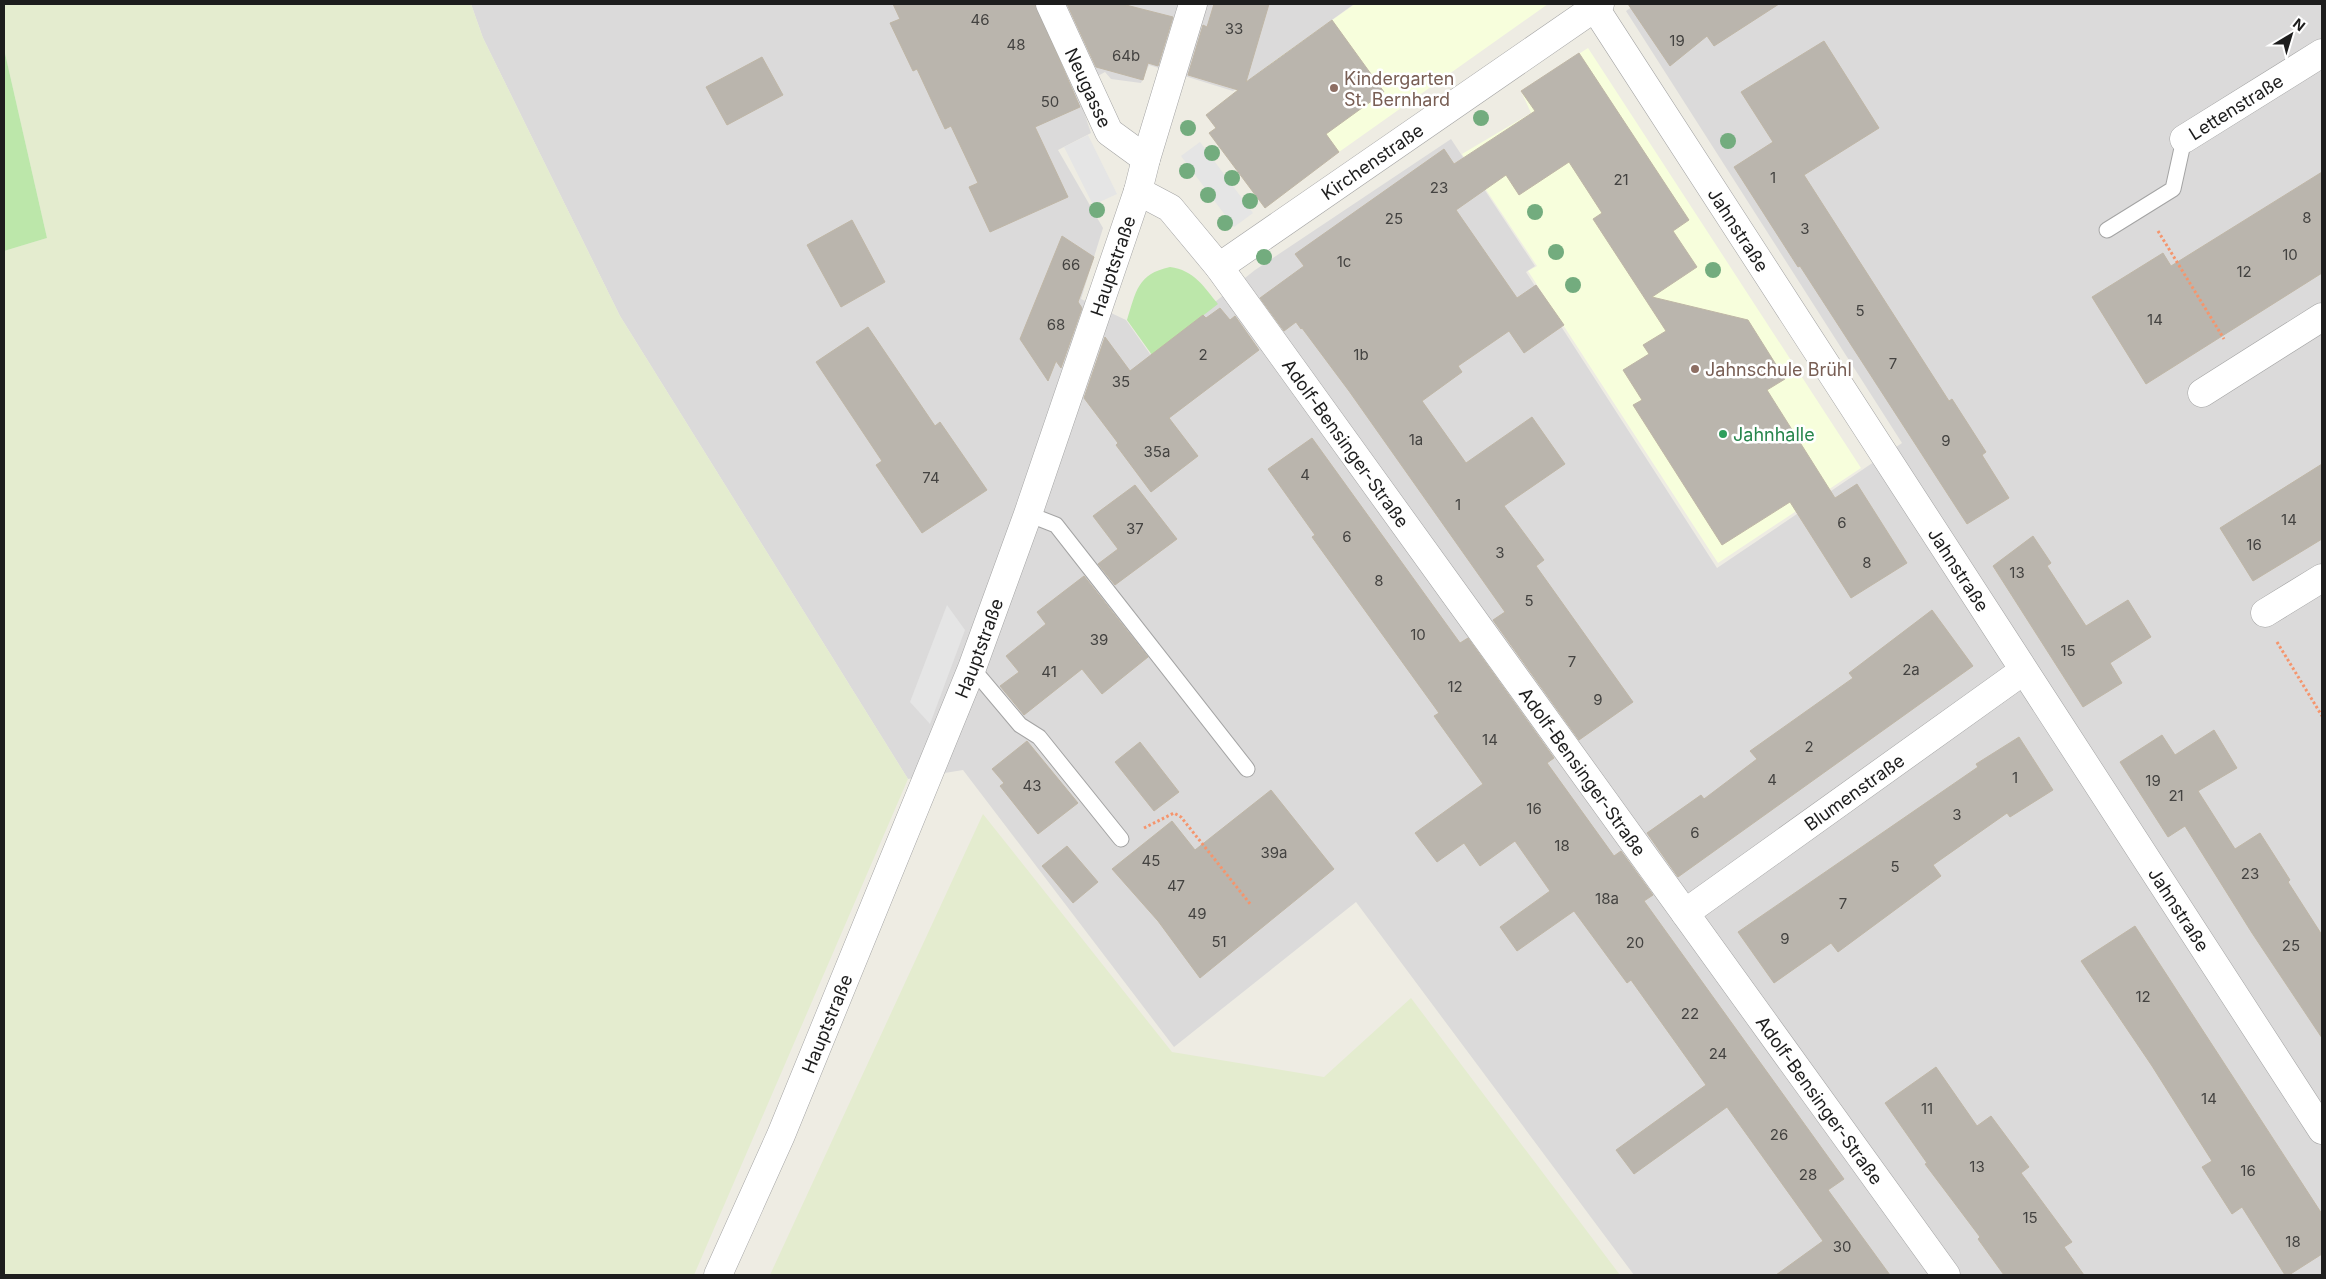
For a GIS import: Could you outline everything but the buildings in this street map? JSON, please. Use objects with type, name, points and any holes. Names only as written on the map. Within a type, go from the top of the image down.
[{"type":"street","name":"Neugasse","points":[[1050,4],[1109,132],[1146,160]]},
{"type":"street","name":"Hauptstraße","points":[[718,1275],[781,1135],[972,668],[1028,514],[1138,191],[1193,4]]},
{"type":"street","name":"Kirchenstraße","points":[[1219,267],[1598,6]]},
{"type":"street","name":"Jahnstraße","points":[[1598,6],[2023,671],[2322,1130]]},
{"type":"street","name":"Lettenstraße","points":[[2184,139],[2322,53]]},
{"type":"street","points":[[1138,191],[1170,208],[1219,267]]},
{"type":"street","name":"Adolf-Bensinger-Straße","points":[[1219,267],[1946,1275]]},
{"type":"street","points":[[2202,393],[2322,317]]},
{"type":"street","points":[[2265,613],[2322,578]]},
{"type":"street","name":"Blumenstraße","points":[[1685,913],[2023,671]]},
{"type":"lane","name":"Lettenstraße","points":[[2107,230],[2173,189],[2184,139]]},
{"type":"lane","points":[[1028,514],[1056,525],[1247,769]]},
{"type":"lane","points":[[972,668],[1020,725],[1039,737],[1121,839]]},
{"type":"path","points":[[2144,207],[2242,367]]},
{"type":"path","points":[[2265,613],[2265,623],[2322,716]]},
{"type":"path","points":[[1121,839],[1174,814],[1181,816],[1252,905]]},
{"type":"shaded area","points":[[4,4],[471,4],[483,38],[620,316],[908,779],[694,1275],[4,1275],[4,251],[47,238],[4,49]]},
{"type":"shaded area","points":[[471,4],[1354,4],[1233,91],[1149,65],[1141,83],[1111,79],[1105,72],[1076,88],[1091,133],[1058,150],[1103,228],[1081,299],[1126,320],[1150,354],[1255,270],[1451,139],[1535,266],[1526,272],[1717,568],[1902,443],[1626,11],[1636,4],[2322,4],[2322,1275],[1634,1275],[1356,902],[1174,1047],[963,770],[908,779],[620,316],[483,38]]},
{"type":"shaded area","name":"Kindergarten St. Bernhard","points":[[1355,4],[1548,4],[1339,152],[1265,208],[1209,133],[1216,128],[1206,115],[1273,62]]},
{"type":"shaded area","name":"Jahnschule Brühl","points":[[1588,48],[1861,468],[1718,563],[1528,271],[1537,266],[1462,154],[1531,113],[1521,91]]},
{"type":"shaded area","points":[[1088,135],[1117,194],[1093,205],[1064,147]]},
{"type":"shaded area","points":[[1200,142],[1253,213],[1234,227],[1181,156]]},
{"type":"shaded area","points":[[947,605],[965,630],[930,724],[910,702]]},
{"type":"shaded area","points":[[983,814],[1172,1052],[1324,1077],[1411,998],[1620,1275],[770,1275]]},
{"type":"green space","points":[[4,49],[47,238],[4,251]]},
{"type":"green space","points":[[1170,267],[1186,272],[1198,280],[1218,304],[1152,355],[1127,320],[1136,293],[1144,279],[1159,270]]},
{"type":"place","name":"Kindergarten St. Bernhard","points":[[1334,88]]},
{"type":"place","name":"Jahnschule Brühl","points":[[1695,369]]},
{"type":"place","name":"Jahnhalle","points":[[1723,434]]}]
